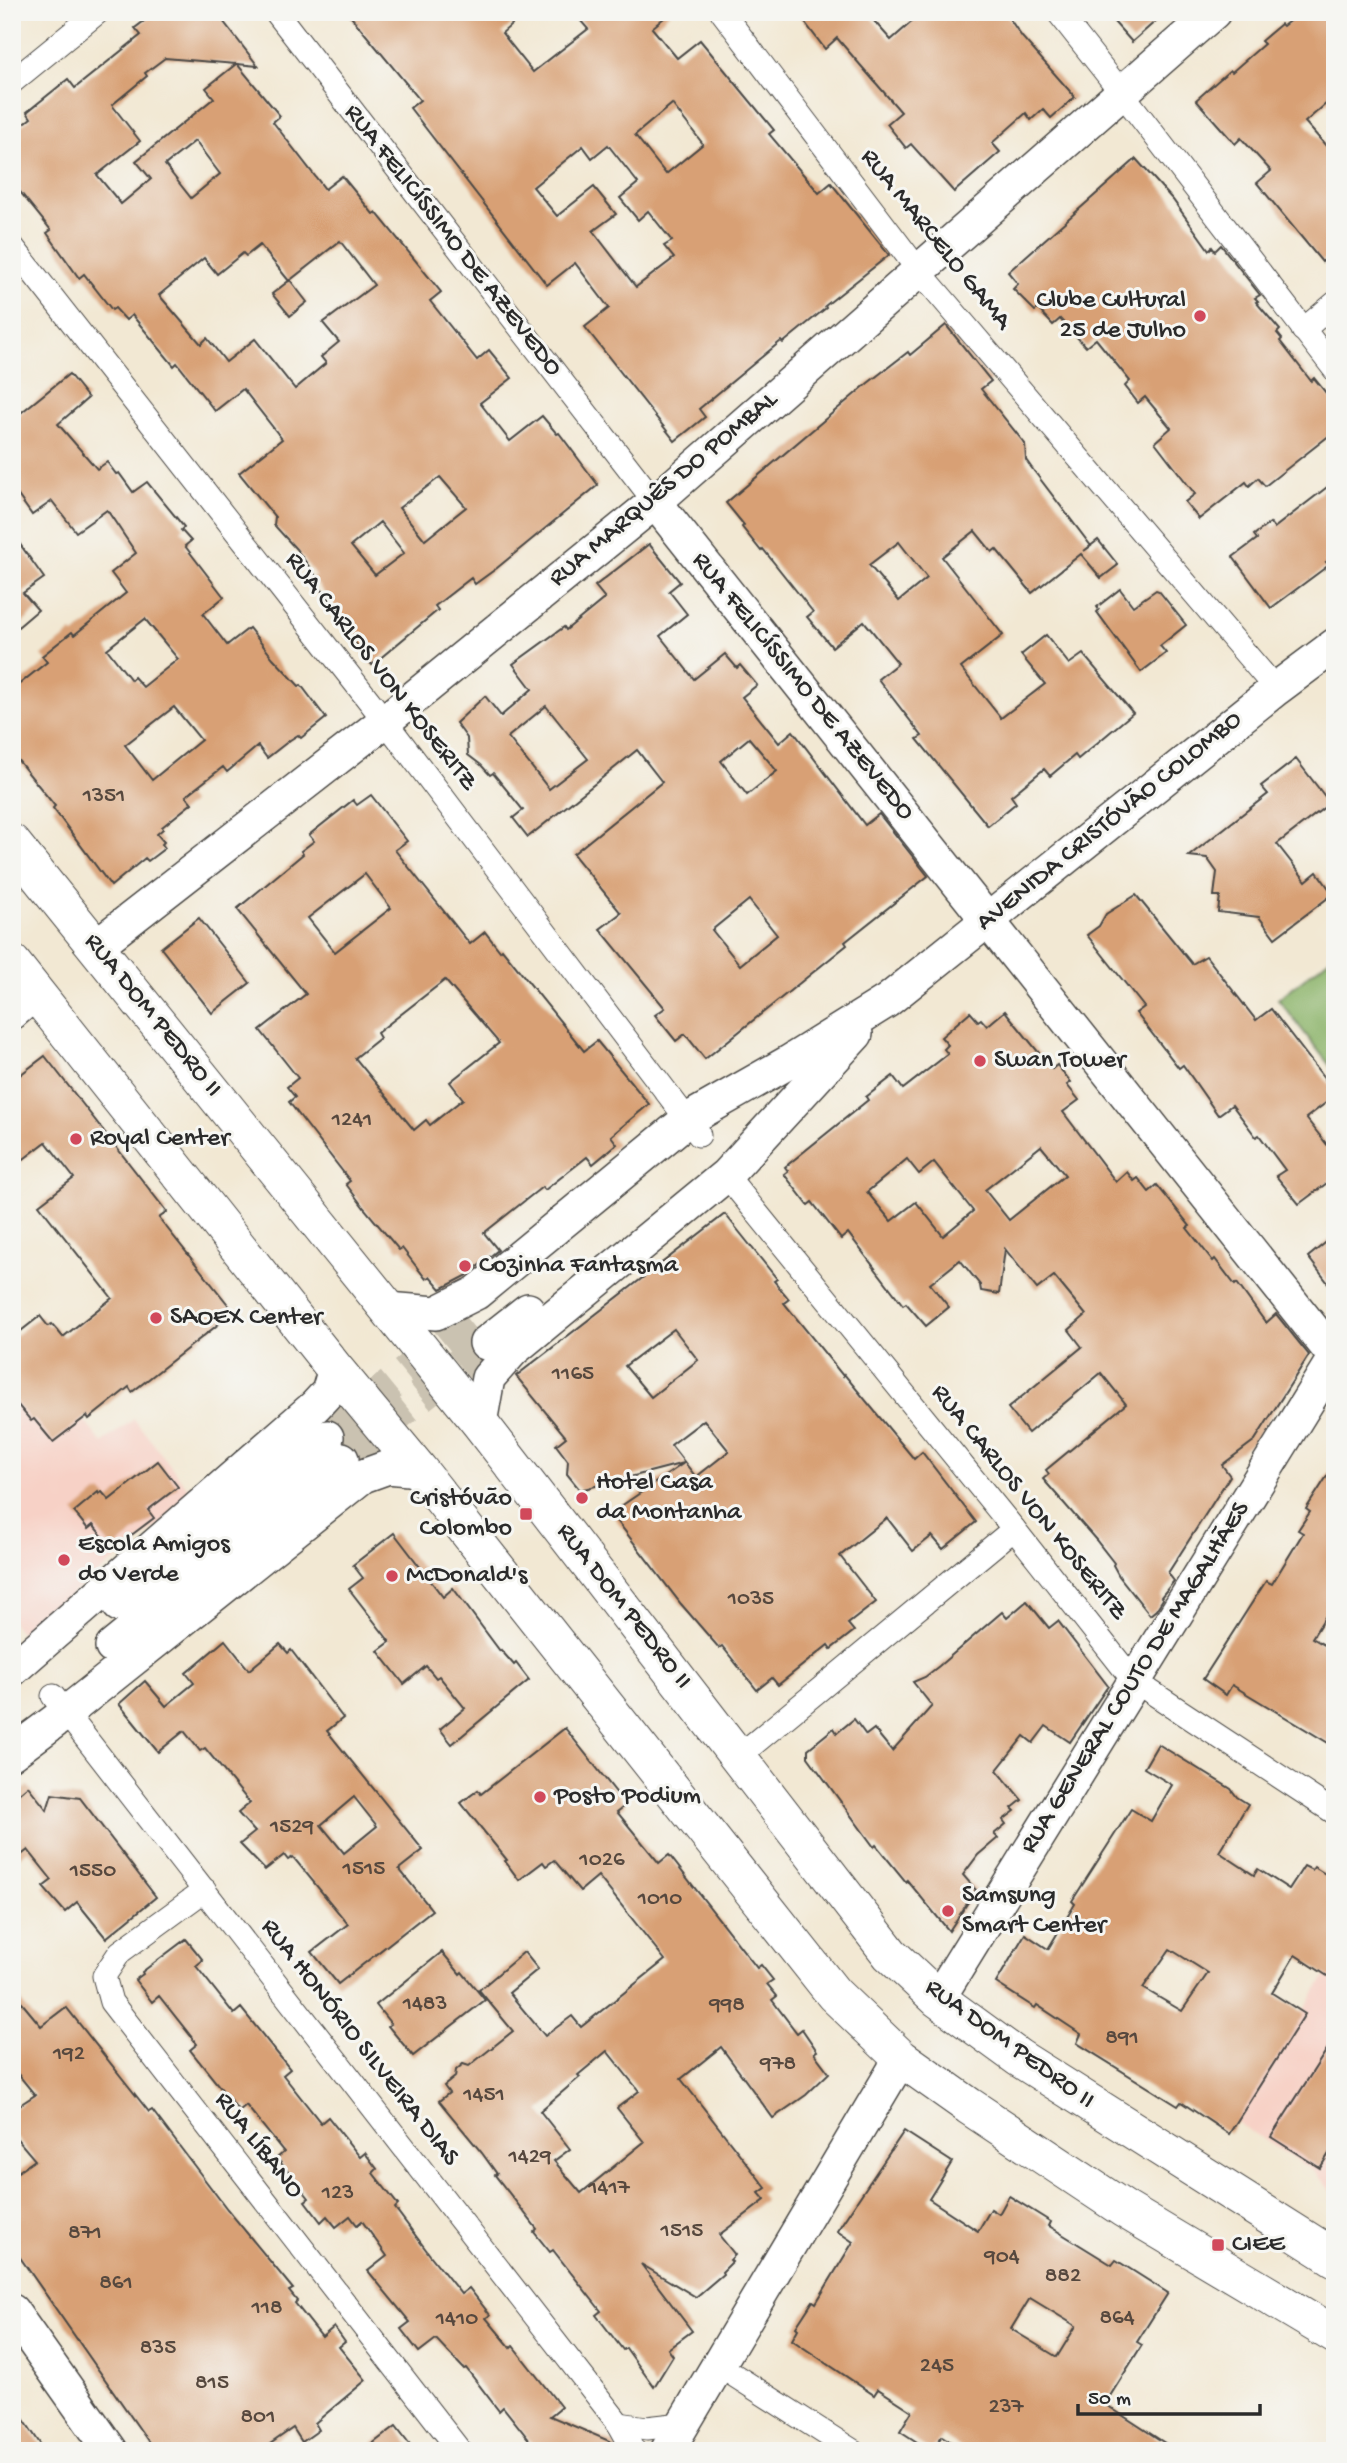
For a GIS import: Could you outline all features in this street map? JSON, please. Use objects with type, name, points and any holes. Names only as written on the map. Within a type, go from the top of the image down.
[{"type":"main road","name":"RUA MARQUÊS DO POMBAL","points":[[96,946],[385,721],[655,502],[1214,12]]},
{"type":"main road","name":"RUA FELICÍSSIMO DE AZEVEDO","points":[[655,502],[1335,1357]]},
{"type":"main road","name":"AVENIDA CRISTÓVÃO COLOMBO","points":[[480,1423],[488,1378],[513,1350],[726,1175],[799,1073],[1276,689],[1335,645]]},
{"type":"main road","name":"RUA DOM PEDRO II","points":[[12,843],[480,1423],[890,1954],[938,1999],[1019,2059],[1335,2258]]},
{"type":"main road","points":[[12,963],[24,1003],[419,1471],[834,1994],[901,2058],[969,2106],[1124,2209],[1335,2335]]},
{"type":"main road","points":[[388,1309],[436,1313],[476,1293],[693,1127],[799,1073]]},
{"type":"main road","points":[[693,1127],[478,1332],[799,1073]]},
{"type":"main road","name":"RUA GENERAL COUTO DE MAGALHÃES","points":[[938,1999],[1335,1357]]},
{"type":"main road","points":[[15,1683],[315,1406],[328,1392],[335,1369]]},
{"type":"main road","points":[[12,1753],[60,1704],[335,1448],[15,1683]]},
{"type":"main road","points":[[12,1733],[60,1704],[363,1476],[388,1468],[419,1471]]},
{"type":"main road","points":[[674,2437],[901,2058]]},
{"type":"main road","points":[[12,2311],[111,2451]]},
{"type":"street","points":[[12,82],[98,12]]},
{"type":"street","name":"RUA FELICÍSSIMO DE AZEVEDO","points":[[276,12],[655,502]]},
{"type":"street","name":"RUA MARCELO GAMA","points":[[722,12],[919,271],[1276,689]]},
{"type":"street","points":[[1058,12],[1335,370]]},
{"type":"street","name":"RUA CARLOS VON KOSERITZ","points":[[12,246],[385,721],[693,1127]]},
{"type":"street","points":[[1303,330],[1335,303]]},
{"type":"street","name":"RUA CARLOS VON KOSERITZ","points":[[726,1175],[1014,1528],[1133,1680],[1335,1813]]},
{"type":"street","points":[[739,1756],[1014,1528]]},
{"type":"street","name":"RUA HONÓRIO SILVEIRA DIAS","points":[[60,1704],[619,2424],[634,2451]]},
{"type":"street","name":"RUA LÍBANO","points":[[205,1890],[120,1952],[104,1976],[111,2002],[460,2451]]},
{"type":"street","points":[[718,2365],[853,2451]]},
{"type":"street","points":[[619,2424],[647,2428],[674,2437]]},
{"type":"shaded area","name":"Escola Amigos do Verde","points":[[43,1370],[102,1443],[134,1419],[195,1497],[21,1634],[12,1622],[12,1395]]},
{"type":"shaded area","points":[[1335,1961],[1335,2196],[1315,2172],[1233,2120]]},
{"type":"green space","points":[[1335,954],[1335,1072],[1278,999]]},
{"type":"building","points":[[156,12],[216,12],[258,66],[237,64],[280,116],[273,122],[325,189],[342,176],[373,214],[376,212],[441,292],[430,301],[477,360],[489,350],[512,378],[480,403],[510,441],[542,416],[557,434],[559,433],[598,485],[497,568],[475,584],[471,578],[435,606],[438,610],[372,665],[340,623],[345,618],[312,578],[315,575],[296,549],[274,525],[275,517],[239,473],[282,439],[243,389],[215,411],[177,363],[174,366],[132,315],[126,320],[115,308],[112,310],[84,274],[79,278],[47,233],[51,230],[12,182],[12,133],[31,118],[27,112],[68,79],[75,88],[141,35],[135,28]],"holes":[[[165,58],[236,64],[206,88],[214,98],[136,161],[151,179],[121,204],[97,175],[140,141],[112,105],[147,76],[145,73]],[[195,141],[220,174],[191,198],[165,165]],[[340,241],[374,285],[323,323],[339,342],[321,357],[326,363],[295,389],[255,339],[226,362],[207,338],[201,344],[159,295],[204,258],[217,274],[243,253],[246,256],[260,245],[289,281]],[[440,477],[466,507],[425,540],[399,508]],[[380,522],[404,553],[375,575],[351,546]]]},
{"type":"building","points":[[347,12],[526,12],[502,33],[533,72],[588,29],[573,12],[671,12],[652,28],[677,58],[700,40],[774,130],[769,134],[819,193],[831,183],[889,255],[699,409],[705,417],[675,441],[585,327],[609,308],[575,263],[547,285],[410,108],[420,100]],"holes":[[[672,104],[703,144],[666,174],[635,135]],[[608,145],[638,183],[620,198],[638,220],[648,211],[672,241],[664,246],[674,258],[636,287],[593,231],[616,214],[594,187],[557,216],[533,187],[583,146],[592,158]]]},
{"type":"building","points":[[797,12],[866,12],[891,40],[923,12],[1005,12],[1022,37],[1075,97],[1051,118],[1043,109],[1031,120],[1026,113],[992,143],[1000,152],[954,192],[911,144],[906,148],[887,124],[901,112],[837,38],[825,49]]},
{"type":"building","points":[[1105,12],[1166,12],[1132,42]]},
{"type":"building","points":[[1301,12],[1335,12],[1335,96],[1305,122],[1335,156],[1335,251],[1322,262],[1257,183],[1271,171],[1241,138],[1235,144],[1196,100],[1264,44],[1261,41],[1281,24],[1283,26]]},
{"type":"building","points":[[1136,159],[1173,200],[1209,250],[1212,247],[1215,251],[1221,245],[1260,295],[1255,298],[1258,301],[1256,302],[1280,330],[1277,333],[1282,339],[1280,341],[1311,381],[1314,378],[1335,404],[1335,431],[1265,486],[1258,478],[1249,486],[1246,482],[1199,519],[1185,502],[1195,494],[1155,442],[1171,428],[1145,397],[1138,403],[1125,386],[1130,381],[1096,339],[1086,347],[1060,319],[1053,325],[1013,289],[1018,284],[1008,272]]},
{"type":"building","points":[[290,280],[307,302],[290,316],[272,294]]},
{"type":"building","points":[[946,325],[991,381],[981,389],[1025,444],[1026,460],[1031,467],[1091,546],[1098,540],[1118,565],[1101,578],[1081,554],[1032,593],[996,549],[992,552],[975,531],[942,557],[1003,635],[961,668],[1001,718],[1045,684],[1021,655],[1046,635],[1069,664],[1083,654],[1133,713],[1078,759],[1075,755],[1050,776],[1044,769],[1011,796],[1016,803],[988,826],[917,739],[922,736],[878,679],[898,663],[864,621],[832,647],[807,617],[813,612],[763,549],[761,551],[726,503],[868,383],[908,352],[910,355]],"holes":[[[899,542],[927,578],[899,601],[869,565]]]},
{"type":"building","points":[[69,374],[88,398],[58,424],[97,469],[107,462],[133,492],[147,482],[184,527],[181,530],[191,541],[185,546],[224,597],[203,614],[227,645],[249,628],[273,658],[299,686],[301,685],[326,718],[301,738],[298,735],[267,758],[258,746],[227,772],[223,767],[186,796],[192,803],[162,827],[157,834],[164,842],[162,844],[165,848],[148,861],[145,858],[111,886],[53,808],[55,806],[12,753],[12,690],[47,662],[42,656],[72,632],[74,635],[126,593],[111,573],[136,553],[107,510],[76,532],[52,501],[32,515],[12,487],[12,420]],"holes":[[[145,619],[178,659],[143,687],[134,677],[131,680],[107,649]],[[174,707],[201,740],[152,780],[125,745]]]},
{"type":"building","points":[[1335,481],[1335,556],[1326,562],[1329,565],[1271,608],[1233,557],[1257,539],[1254,535],[1270,523],[1274,528]]},
{"type":"building","points":[[12,533],[44,578],[23,593],[38,610],[12,632]]},
{"type":"building","points":[[649,544],[680,582],[669,591],[687,614],[660,636],[694,679],[725,654],[737,668],[740,665],[757,685],[742,697],[779,743],[793,731],[865,825],[879,814],[928,876],[705,1059],[685,1034],[676,1041],[655,1015],[665,1008],[600,929],[621,913],[573,854],[662,782],[637,750],[528,837],[513,818],[523,810],[493,773],[490,775],[468,755],[467,738],[456,723],[485,696],[501,716],[532,689],[513,664],[564,627],[566,630],[605,598],[595,586]],"holes":[[[546,706],[588,759],[549,789],[508,737]],[[749,738],[777,771],[747,795],[721,761]],[[749,900],[777,935],[740,965],[712,930]]]},
{"type":"building","points":[[1120,589],[1133,606],[1156,590],[1159,591],[1186,625],[1160,646],[1166,653],[1141,672],[1097,612],[1097,607]]},
{"type":"building","points":[[1296,759],[1330,803],[1277,844],[1306,881],[1317,872],[1333,894],[1275,938],[1259,917],[1218,912],[1220,896],[1214,896],[1217,872],[1207,858],[1189,856],[1268,794],[1261,786]]},
{"type":"building","points":[[371,795],[407,841],[395,850],[470,944],[485,932],[500,951],[502,949],[584,1051],[597,1041],[649,1104],[611,1136],[617,1144],[593,1164],[587,1157],[545,1190],[542,1187],[484,1233],[498,1250],[466,1276],[441,1289],[430,1276],[426,1279],[402,1248],[399,1250],[364,1208],[346,1184],[350,1181],[289,1102],[295,1097],[287,1087],[298,1078],[260,1030],[306,994],[237,909],[303,854],[301,851],[314,841],[309,835],[353,800],[357,805]],"holes":[[[365,874],[391,908],[335,952],[308,918]],[[445,980],[499,1043],[450,1082],[463,1099],[430,1125],[426,1120],[414,1130],[355,1058],[380,1038],[377,1033]]]},
{"type":"building","points":[[1136,895],[1192,964],[1206,956],[1256,1020],[1271,1009],[1335,1092],[1335,1096],[1306,1118],[1335,1155],[1335,1177],[1299,1204],[1276,1176],[1285,1170],[1259,1135],[1256,1137],[1232,1105],[1218,1115],[1183,1065],[1179,1068],[1136,1013],[1144,1007],[1087,935],[1099,926],[1106,914]]},
{"type":"building","points":[[199,918],[250,983],[212,1013],[161,948]]},
{"type":"building","points":[[1005,1011],[1052,1069],[1057,1065],[1071,1082],[1067,1085],[1079,1100],[1063,1112],[1116,1182],[1127,1172],[1134,1181],[1138,1178],[1149,1192],[1157,1185],[1190,1226],[1187,1228],[1213,1261],[1215,1259],[1235,1285],[1237,1283],[1266,1323],[1276,1314],[1309,1355],[1255,1440],[1222,1465],[1230,1476],[1168,1573],[1174,1581],[1150,1615],[1119,1576],[1114,1563],[1096,1540],[1043,1479],[1049,1474],[1046,1470],[1126,1404],[1101,1373],[1028,1433],[1008,1408],[1082,1347],[1069,1330],[1086,1315],[1054,1276],[1037,1289],[1005,1249],[999,1294],[981,1291],[980,1285],[960,1260],[930,1284],[949,1307],[926,1326],[906,1303],[903,1305],[848,1233],[841,1239],[812,1202],[808,1205],[784,1174],[788,1171],[785,1167],[868,1100],[866,1097],[893,1076],[903,1089],[948,1054],[944,1049],[948,1045],[941,1037],[970,1012],[987,1026]],"holes":[[[1041,1146],[1065,1175],[1009,1220],[985,1190]],[[907,1159],[919,1174],[934,1162],[973,1211],[943,1236],[916,1202],[891,1221],[867,1192]]]},
{"type":"building","points":[[45,1056],[167,1212],[159,1218],[234,1312],[132,1392],[129,1387],[89,1419],[87,1416],[53,1442],[12,1398],[12,1338],[40,1316],[48,1326],[52,1324],[63,1337],[112,1298],[39,1205],[74,1178],[46,1142],[12,1168],[12,1081]]},
{"type":"building","points":[[725,1214],[777,1279],[774,1281],[789,1299],[784,1303],[843,1376],[844,1374],[914,1459],[922,1452],[976,1522],[943,1549],[932,1536],[913,1551],[887,1518],[840,1556],[876,1602],[848,1624],[854,1631],[831,1649],[828,1645],[778,1685],[772,1678],[757,1690],[722,1646],[719,1648],[681,1604],[611,1513],[684,1463],[580,1490],[567,1474],[568,1461],[556,1445],[566,1437],[516,1376]],"holes":[[[674,1329],[698,1360],[651,1397],[625,1366]],[[704,1420],[729,1451],[696,1477],[671,1445]]]},
{"type":"building","points":[[1335,1235],[1335,1292],[1308,1257]]},
{"type":"building","points":[[158,1461],[178,1487],[148,1510],[154,1518],[113,1549],[93,1525],[88,1529],[74,1512],[98,1492],[102,1492],[109,1500]]},
{"type":"building","points":[[1335,1464],[1335,1601],[1312,1638],[1335,1651],[1335,1747],[1232,1685],[1226,1695],[1203,1679],[1266,1581],[1272,1584],[1303,1533],[1298,1530],[1310,1512],[1306,1509]]},
{"type":"building","points":[[394,1533],[443,1597],[453,1588],[500,1651],[514,1665],[516,1663],[529,1680],[452,1744],[440,1729],[465,1708],[439,1676],[436,1678],[426,1666],[404,1684],[378,1651],[390,1642],[349,1589],[363,1578],[353,1565]]},
{"type":"building","points":[[1027,1601],[1049,1628],[1058,1621],[1108,1686],[1070,1742],[1046,1726],[1033,1743],[1024,1736],[997,1770],[1022,1800],[1012,1808],[1015,1811],[1003,1820],[1006,1824],[994,1834],[998,1838],[978,1855],[963,1875],[976,1890],[949,1931],[876,1845],[874,1847],[808,1757],[808,1749],[834,1728],[837,1733],[854,1719],[866,1735],[874,1729],[892,1751],[932,1706],[913,1682],[939,1666],[1002,1612],[1007,1618]]},
{"type":"building","points":[[225,1640],[249,1670],[280,1644],[288,1653],[291,1650],[343,1718],[327,1731],[423,1850],[399,1869],[432,1910],[338,1984],[312,1952],[348,1924],[293,1857],[288,1860],[284,1855],[265,1870],[240,1844],[255,1832],[238,1813],[250,1803],[205,1748],[200,1751],[184,1731],[158,1752],[119,1704],[145,1681],[166,1706],[194,1683],[186,1673]],"holes":[[[354,1797],[377,1826],[344,1853],[321,1825]]]},
{"type":"building","points":[[565,1728],[626,1805],[617,1812],[659,1863],[669,1855],[757,1968],[761,1965],[773,1980],[767,1984],[777,1996],[772,2000],[797,2033],[802,2029],[817,2051],[814,2053],[829,2073],[806,2095],[773,2118],[721,2047],[681,2079],[766,2188],[759,2193],[765,2200],[719,2235],[735,2255],[723,2274],[696,2297],[641,2264],[692,2331],[668,2349],[673,2356],[654,2387],[626,2348],[623,2350],[596,2315],[601,2311],[553,2250],[550,2252],[534,2232],[537,2229],[495,2175],[497,2174],[482,2153],[439,2101],[449,2093],[444,2086],[455,2077],[456,2070],[463,2064],[469,2066],[513,2031],[479,1990],[524,1952],[538,1969],[509,1993],[545,2036],[572,2016],[581,2027],[665,1960],[598,1876],[580,1891],[554,1860],[546,1866],[543,1862],[519,1880],[505,1861],[507,1860],[461,1803],[478,1790],[481,1794]],"holes":[[[607,2051],[639,2091],[617,2108],[644,2142],[581,2193],[554,2161],[570,2149],[540,2111]]]},
{"type":"building","points":[[1158,1744],[1231,1789],[1248,1804],[1219,1852],[1254,1875],[1258,1869],[1289,1889],[1304,1866],[1312,1870],[1314,1867],[1335,1880],[1335,1981],[1295,1955],[1272,1993],[1305,2014],[1229,2134],[1181,2102],[1178,2106],[1077,2043],[1081,2034],[1037,2005],[1035,2008],[996,1983],[1025,1934],[1048,1949],[1075,1904],[1072,1901],[1131,1809],[1151,1821],[1172,1785],[1144,1768]],"holes":[[[1170,1949],[1208,1973],[1182,2011],[1143,1988]]]},
{"type":"building","points":[[28,1786],[47,1810],[52,1794],[80,1798],[156,1897],[106,1938],[77,1902],[65,1912],[43,1887],[52,1880],[28,1850],[12,1862],[12,1799]]},
{"type":"building","points":[[186,1939],[203,1960],[196,1966],[234,2014],[241,2008],[290,2069],[283,2075],[321,2123],[328,2117],[360,2157],[365,2153],[377,2169],[373,2173],[398,2205],[395,2208],[430,2255],[461,2294],[469,2288],[490,2315],[486,2318],[511,2348],[513,2346],[561,2407],[550,2416],[614,2443],[618,2451],[538,2451],[503,2407],[499,2411],[466,2368],[464,2369],[436,2339],[419,2352],[401,2329],[410,2322],[368,2271],[387,2256],[362,2221],[357,2225],[350,2216],[336,2227],[327,2216],[321,2222],[305,2201],[309,2198],[277,2158],[284,2152],[246,2105],[239,2111],[190,2050],[197,2044],[159,1996],[152,2002],[135,1980]]},
{"type":"building","points":[[442,1952],[485,2000],[413,2056],[388,2026],[391,2024],[376,2005]]},
{"type":"building","points":[[12,1991],[41,2026],[66,2007],[149,2112],[152,2110],[227,2209],[293,2289],[289,2291],[297,2301],[295,2303],[322,2337],[334,2327],[345,2342],[339,2347],[366,2380],[315,2423],[319,2430],[302,2442],[293,2428],[260,2451],[155,2451],[12,2246],[12,2176],[35,2160],[12,2133],[12,2110],[35,2095],[12,2067]]},
{"type":"building","points":[[1335,2037],[1335,2144],[1320,2168],[1271,2137]]},
{"type":"building","points":[[904,2131],[952,2162],[929,2199],[978,2231],[991,2209],[999,2214],[1009,2196],[1051,2222],[1049,2226],[1112,2265],[1116,2260],[1168,2293],[1137,2342],[1142,2345],[1105,2404],[1177,2451],[966,2451],[942,2436],[931,2451],[900,2431],[912,2411],[878,2389],[874,2395],[792,2340],[798,2329],[796,2327],[813,2301],[816,2303],[853,2242],[837,2231]],"holes":[[[1030,2298],[1076,2326],[1057,2357],[1011,2329]]]},
{"type":"building","points":[[12,2402],[45,2451],[12,2451]]},
{"type":"building","points":[[396,2426],[415,2451],[363,2451]]},
{"type":"tunnel","points":[[327,1437],[469,1321]]},
{"type":"tunnel","points":[[342,1459],[486,1343]]},
{"type":"place","name":"Clube Cultural 25 de Julho","points":[[1200,316]]},
{"type":"place","name":"Swan Tower","points":[[980,1061]]},
{"type":"place","name":"Royal Center","points":[[76,1139]]},
{"type":"place","name":"Cozinha Fantasma","points":[[465,1266]]},
{"type":"place","name":"SAOEX Center","points":[[156,1318]]},
{"type":"place","name":"Hotel Casa da Montanha","points":[[582,1498]]},
{"type":"place","name":"Cristóvão Colombo","points":[[526,1514]]},
{"type":"place","name":"Escola Amigos do Verde","points":[[64,1560]]},
{"type":"place","name":"McDonald's","points":[[392,1576]]},
{"type":"place","name":"Posto Podium","points":[[540,1797]]},
{"type":"place","name":"Samsung Smart Center","points":[[948,1911]]},
{"type":"place","name":"CIEE","points":[[1218,2245]]}]
